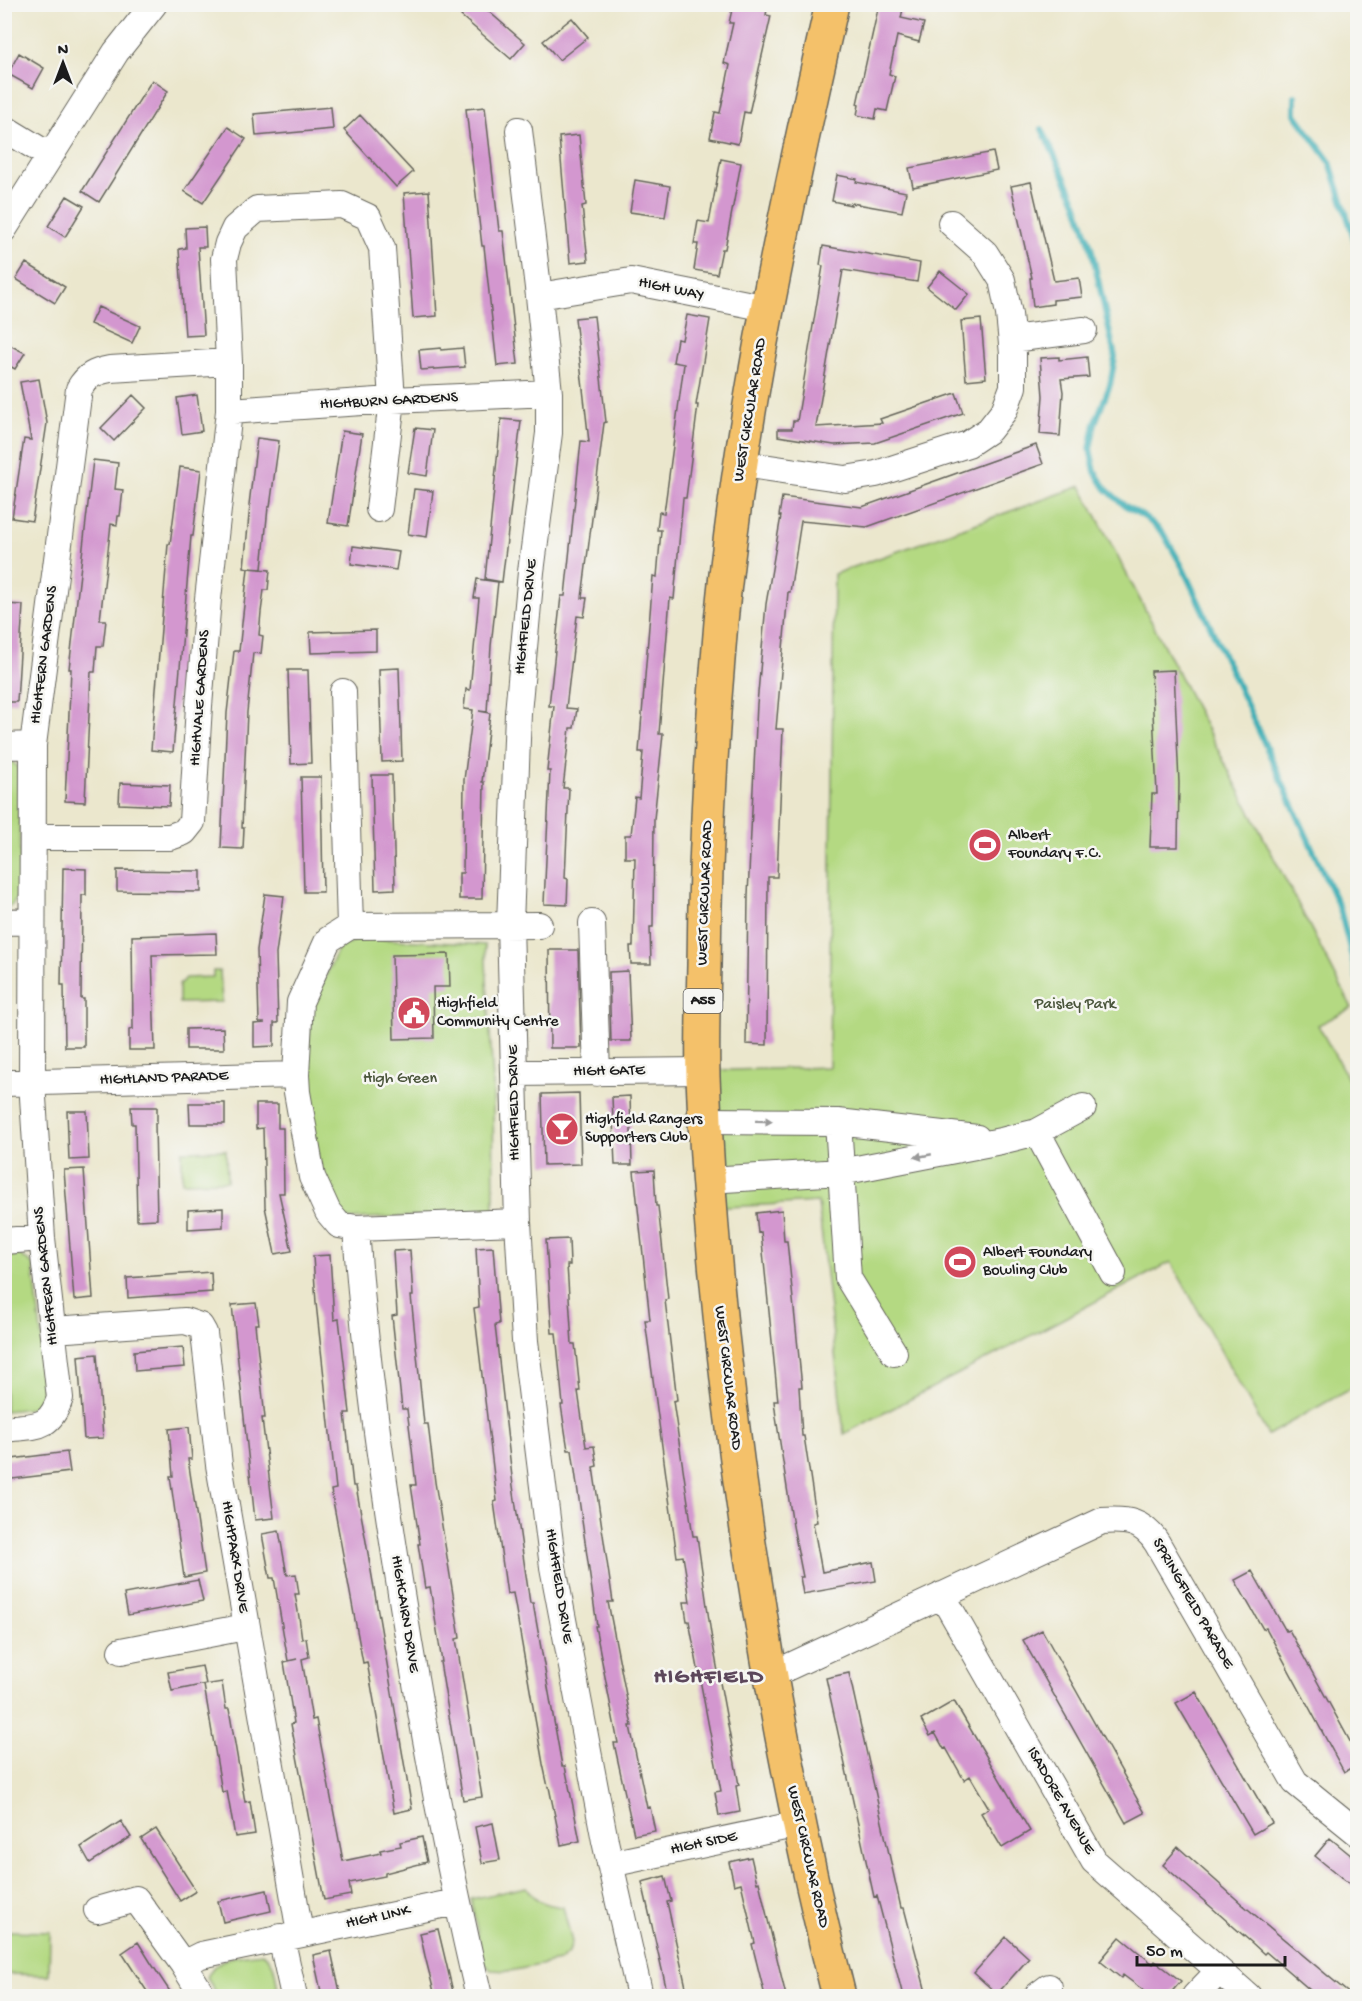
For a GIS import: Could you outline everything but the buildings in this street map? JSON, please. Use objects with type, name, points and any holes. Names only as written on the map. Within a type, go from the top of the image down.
[{"type":"highway","name":"WEST CIRCULAR ROAD","points":[[832,4],[767,308],[742,464],[722,617],[712,737],[704,888],[703,1071],[708,1180],[728,1395],[770,1676],[799,1824],[839,1996]]},
{"type":"street","points":[[4,229],[116,52],[154,4]]},
{"type":"street","points":[[4,128],[50,156]]},
{"type":"street","name":"HIGHFIELD DRIVE","points":[[519,130],[549,393],[549,433],[531,572],[518,713],[510,924],[518,1222],[525,1341],[553,1567],[610,1864],[640,1996]]},
{"type":"street","points":[[229,411],[230,362],[224,259],[235,228],[257,209],[342,206],[368,217],[382,248],[392,400],[379,509]]},
{"type":"street","points":[[742,464],[844,479],[876,474],[968,444],[989,430],[1004,411],[1013,387],[1009,314],[1002,280],[985,253],[951,223]]},
{"type":"street","name":"HIGH WAY","points":[[539,296],[631,281],[767,308]]},
{"type":"street","points":[[1012,339],[1084,330]]},
{"type":"street","name":"HIGHFERN GARDENS","points":[[4,1429],[42,1425],[54,1416],[60,1398],[42,1238],[32,1082],[33,745],[79,388],[85,378],[96,372],[110,369],[230,362]]},
{"type":"street","name":"HIGHBURN GARDENS","points":[[229,411],[392,400],[549,393]]},
{"type":"street","name":"HIGHVALE GARDENS","points":[[34,837],[170,837],[184,832],[192,822],[208,599],[229,411]]},
{"type":"street","points":[[343,692],[350,926]]},
{"type":"street","points":[[4,746],[33,745]]},
{"type":"street","points":[[4,922],[32,921]]},
{"type":"street","points":[[592,923],[597,1073]]},
{"type":"street","points":[[518,1222],[356,1228],[339,1225],[328,1212],[312,1177],[297,1092],[300,1002],[328,940],[350,926],[539,925]]},
{"type":"street","name":"HIGH GATE","points":[[514,1072],[703,1071]]},
{"type":"street","name":"HIGHLAND PARADE","points":[[32,1082],[296,1075]]},
{"type":"street","points":[[4,1083],[32,1082]]},
{"type":"street","points":[[708,1180],[841,1172],[1001,1141],[1037,1132],[1083,1107]]},
{"type":"street","points":[[705,1121],[838,1122],[1001,1141]]},
{"type":"street","points":[[838,1122],[848,1278],[894,1353]]},
{"type":"street","points":[[1037,1132],[1113,1272]]},
{"type":"street","name":"HIGHCAIRN DRIVE","points":[[356,1228],[366,1352],[377,1444],[416,1688],[456,1902],[479,1996]]},
{"type":"street","points":[[4,1241],[42,1238]]},
{"type":"street","name":"HIGHPARK DRIVE","points":[[53,1330],[186,1322],[200,1326],[204,1333],[219,1465],[290,1935],[294,1996]]},
{"type":"street","name":"SPRINGFIELD PARADE","points":[[770,1676],[1102,1521],[1119,1520],[1137,1523],[1149,1531],[1157,1543],[1295,1782],[1358,1833]]},
{"type":"street","name":"ISADORE AVENUE","points":[[942,1595],[1094,1861],[1248,1996]]},
{"type":"street","points":[[132,1655],[245,1627]]},
{"type":"street","name":"HIGH SIDE","points":[[610,1864],[799,1824]]},
{"type":"street","points":[[97,1910],[136,1899],[203,1996]]},
{"type":"street","name":"HIGH LINK","points":[[183,1964],[201,1955],[456,1902]]},
{"type":"street","points":[[1195,1996],[1218,1972]]},
{"type":"green space","name":"Paisley Park","points":[[1081,486],[1352,1008],[1318,1025],[1357,1095],[1357,1385],[1268,1435],[1171,1262],[844,1434],[818,1202],[710,1208],[703,1071],[829,1067],[834,574]]},
{"type":"green space","points":[[4,760],[10,760],[19,768],[20,893],[13,904],[5,910]]},
{"type":"green space","name":"High Green","points":[[362,938],[485,945],[493,1083],[494,1213],[345,1219],[322,1183],[306,1084],[311,1009],[339,947]]},
{"type":"green space","points":[[213,971],[220,971],[222,1002],[179,1003],[179,985],[185,978],[213,977]]},
{"type":"green space","points":[[226,1150],[227,1181],[182,1182],[182,1151]]},
{"type":"green space","points":[[20,1255],[33,1265],[48,1391],[43,1407],[5,1411],[4,1257]]},
{"type":"green space","points":[[526,1887],[542,1902],[563,1907],[572,1942],[569,1952],[559,1961],[510,1971],[491,1970],[483,1962],[471,1899]]},
{"type":"green space","points":[[5,1931],[50,1932],[49,1975],[5,1974]]},
{"type":"green space","points":[[262,1953],[273,1966],[279,1996],[218,1996],[207,1978],[216,1965],[229,1958]]},
{"type":"waterway","points":[[1295,96],[1295,114],[1330,162],[1358,251]]},
{"type":"waterway","points":[[1042,129],[1076,202],[1091,247],[1115,357],[1110,385],[1095,423],[1090,449],[1095,472],[1106,489],[1163,533],[1182,566],[1340,909],[1358,981]]},
{"type":"place","name":"Albert Foundary F.C.","points":[[985,845]]},
{"type":"place","name":"Highfield Community Centre","points":[[414,1013]]},
{"type":"place","name":"Highfield Rangers Supporters Club","points":[[562,1129]]},
{"type":"place","name":"Albert Foundary Bowling Club","points":[[960,1262]]},
{"type":"district","name":"HIGHFIELD","points":[[709,1678]]}]
